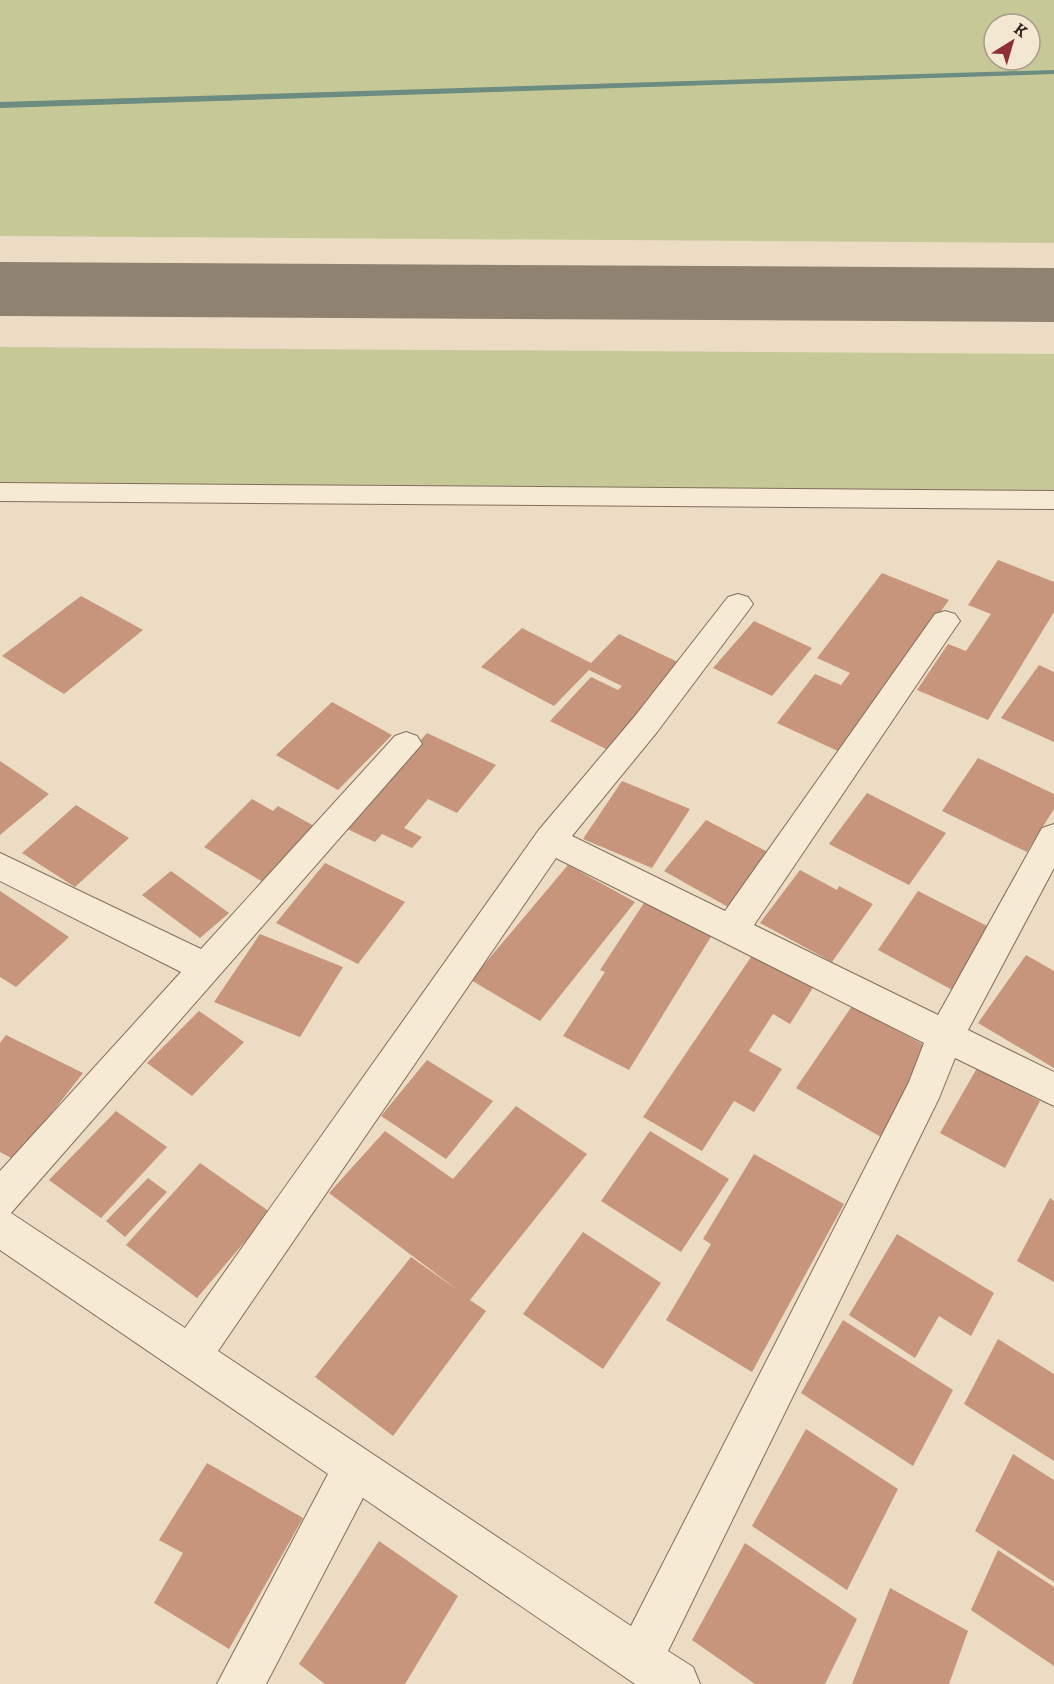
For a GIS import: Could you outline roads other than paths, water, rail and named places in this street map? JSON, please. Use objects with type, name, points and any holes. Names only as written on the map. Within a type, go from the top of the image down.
[{"type":"street","points":[[0,492],[1054,500]]},
{"type":"street","points":[[190,1356],[550,840],[646,724],[738,604]]},
{"type":"street","points":[[731,930],[945,621]]},
{"type":"street","points":[[0,1199],[406,744]]},
{"type":"street","points":[[639,1659],[926,1086],[945,1036],[1054,837]]},
{"type":"street","points":[[550,840],[1054,1090]]},
{"type":"street","points":[[0,866],[206,968]]},
{"type":"street","points":[[0,1227],[676,1684]]},
{"type":"street","points":[[241,1684],[355,1468]]},
{"type":"waterway","points":[[0,105],[1054,72]]}]
